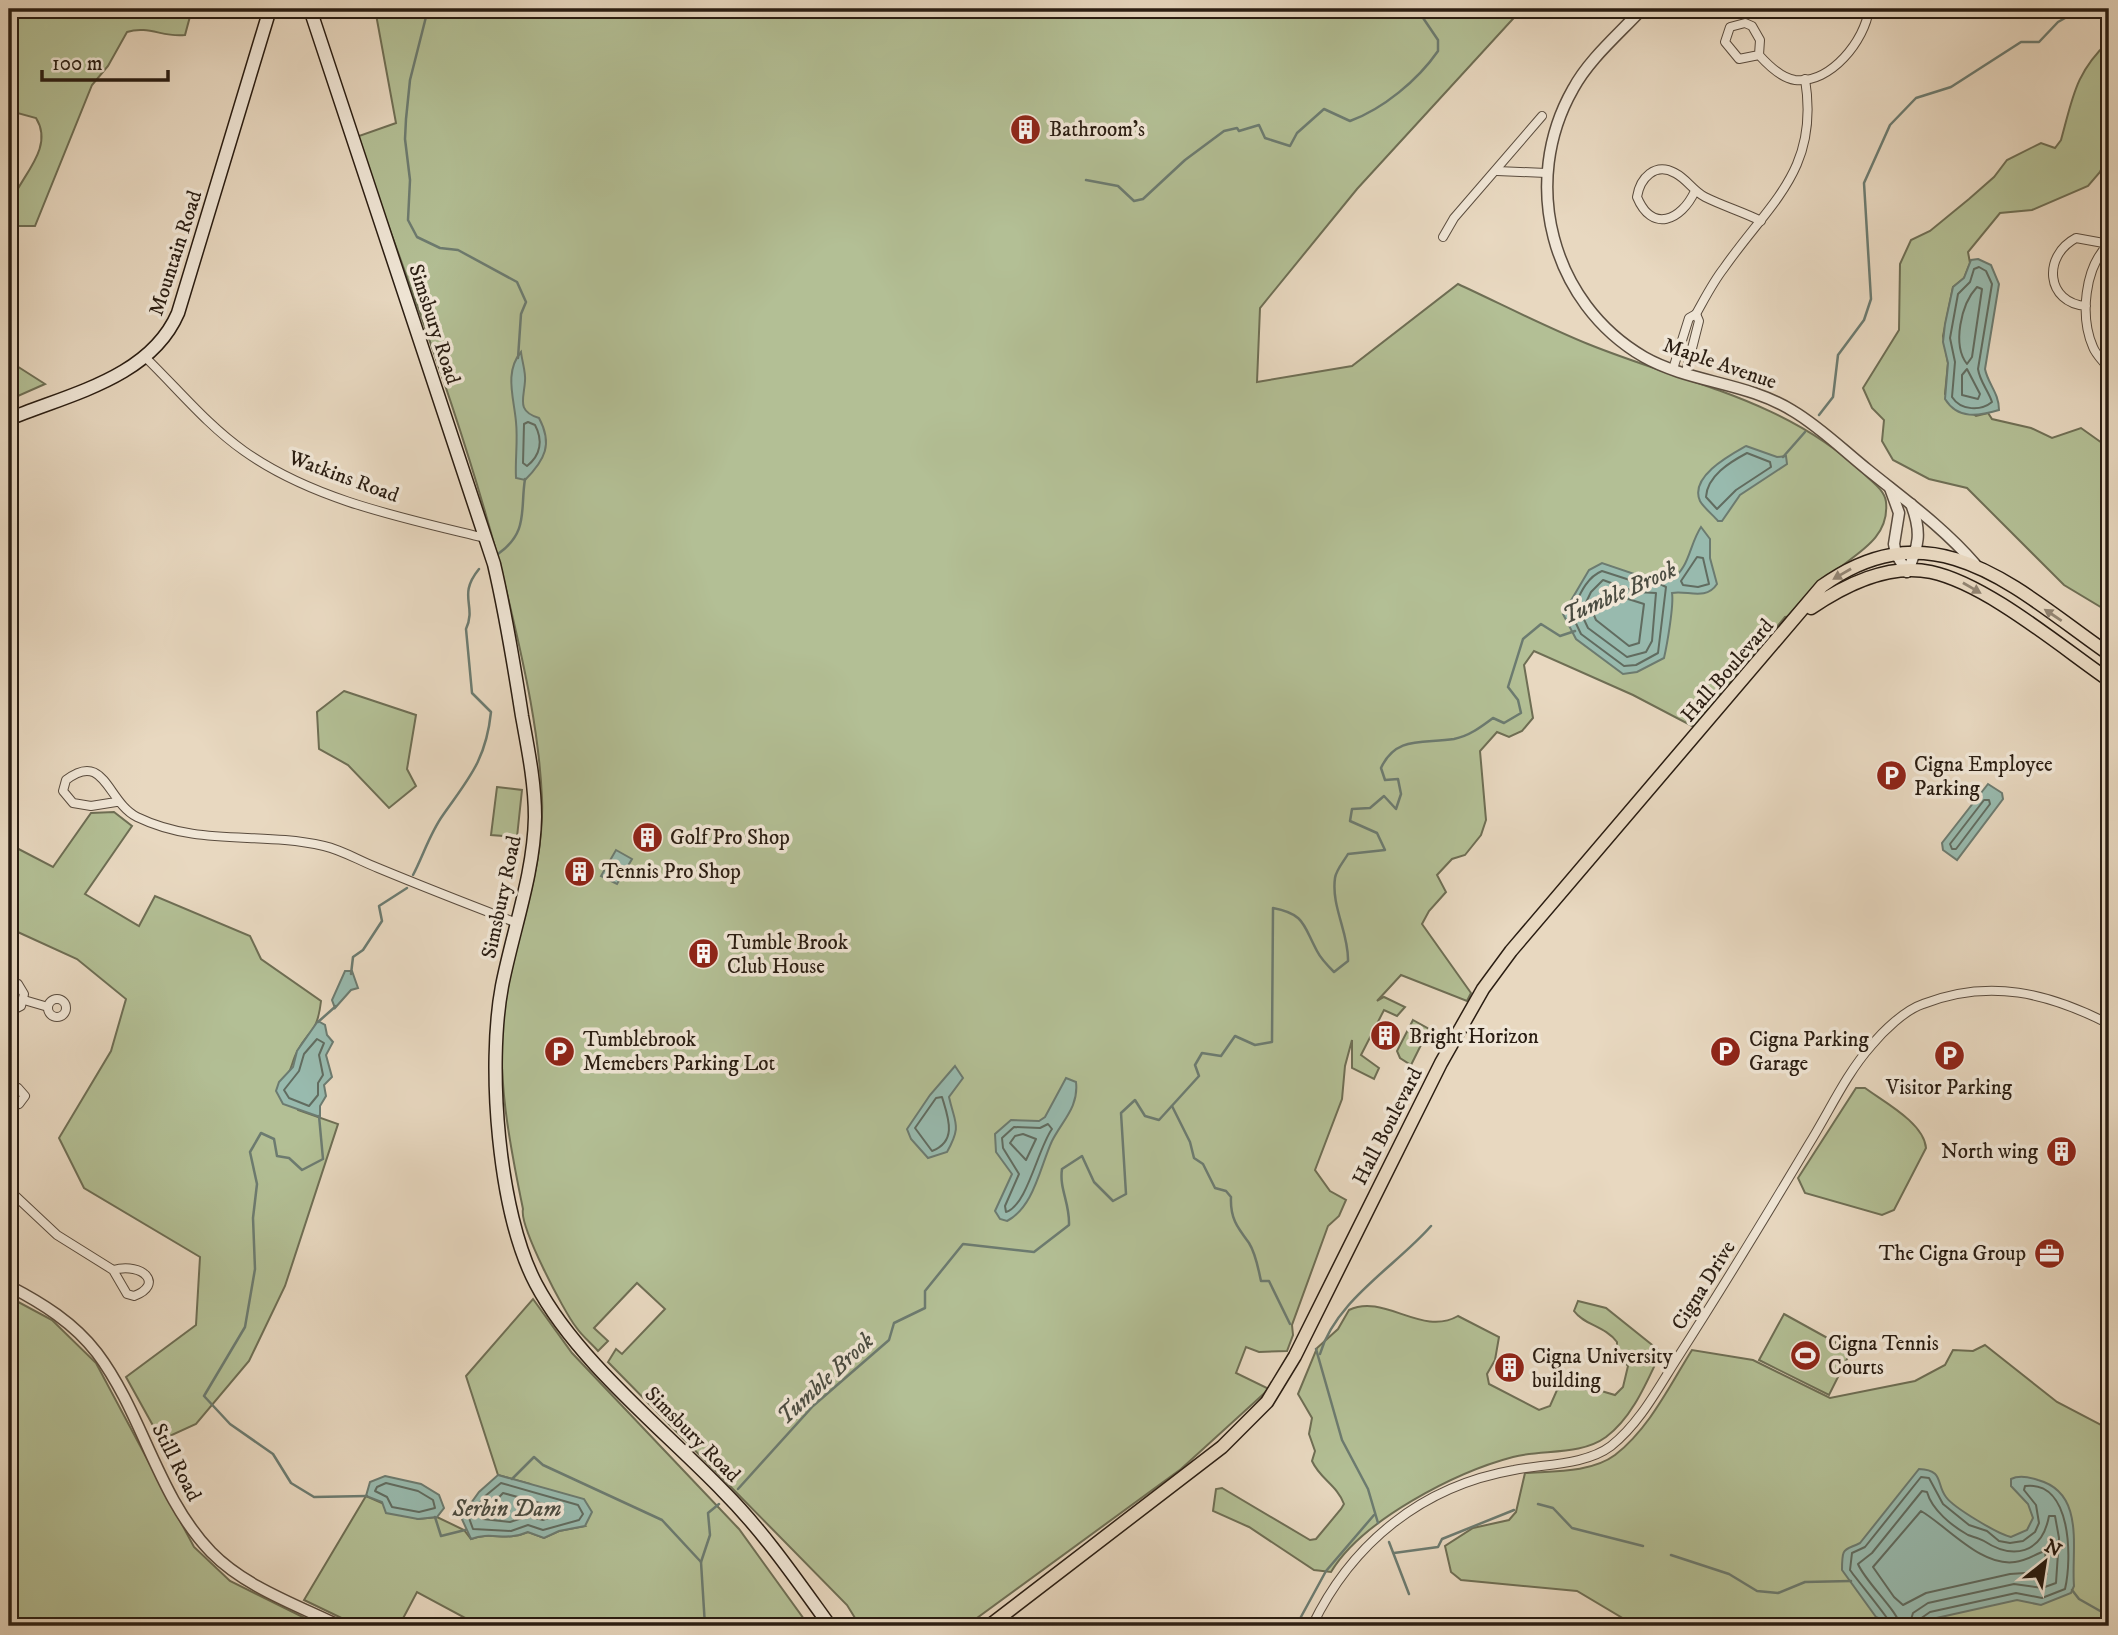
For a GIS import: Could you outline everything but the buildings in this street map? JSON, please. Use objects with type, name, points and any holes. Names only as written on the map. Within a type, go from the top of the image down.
[{"type":"main road","name":"Mountain Road","points":[[9,419],[110,378],[146,358],[167,335],[178,313],[270,9]]},
{"type":"main road","name":"Simsbury Road","points":[[310,9],[485,538],[505,612],[533,794],[534,845],[501,992],[496,1049],[499,1117],[510,1211],[524,1259],[536,1284],[567,1330],[754,1523],[830,1626]]},
{"type":"main road","points":[[1906,553],[1932,553],[1975,564],[2109,654]]},
{"type":"main road","name":"Hall Boulevard","points":[[989,1626],[1213,1454],[1267,1402],[1295,1356],[1441,1063],[1483,989],[1511,951],[1802,614],[1822,586],[1841,573],[1871,559],[1906,553]]},
{"type":"main road","name":"Hall Boulevard","points":[[1802,614],[1846,586],[1876,576],[1930,572],[1961,582],[2109,680]]},
{"type":"street","name":"Maple Avenue","points":[[1642,9],[1573,87],[1552,137],[1546,173],[1547,216],[1560,261],[1573,287],[1589,310],[1615,335],[1644,357],[1674,369],[1745,389],[1793,410],[1910,501],[1975,564]]},
{"type":"street","points":[[1759,55],[1782,75],[1805,79],[1817,75],[1849,54],[1866,27],[1869,9]]},
{"type":"street","points":[[1745,23],[1752,26],[1760,40],[1759,55],[1749,59],[1734,55],[1725,42],[1730,27],[1745,23]]},
{"type":"street","points":[[1674,369],[1689,318],[1696,314],[1724,268],[1792,179],[1802,153],[1806,108],[1805,79]]},
{"type":"street","points":[[1443,237],[1454,218],[1542,116]]},
{"type":"street","points":[[1695,191],[1686,206],[1669,219],[1658,219],[1648,214],[1637,197],[1643,178],[1653,171],[1664,169],[1675,172],[1695,191],[1761,220]]},
{"type":"street","points":[[1497,171],[1546,173]]},
{"type":"street","points":[[2086,306],[2075,305],[2058,293],[2053,274],[2054,259],[2063,246],[2076,238],[2109,244],[2093,270],[2086,306],[2093,349],[2109,369]]},
{"type":"street","points":[[1686,372],[1699,321],[1696,314]]},
{"type":"street","name":"Watkins Road","points":[[146,358],[214,426],[268,467],[344,499],[485,538]]},
{"type":"street","points":[[1890,488],[1899,513],[1894,544],[1906,553]]},
{"type":"street","points":[[1906,553],[1919,546],[1919,526],[1910,501]]},
{"type":"street","points":[[1906,553],[1907,572]]},
{"type":"street","points":[[1906,553],[1907,572]]},
{"type":"street","points":[[116,802],[91,806],[72,803],[63,791],[66,780],[78,770],[91,770],[107,780],[116,802],[128,813],[162,829],[190,836],[275,839],[326,846],[517,923]]},
{"type":"street","points":[[9,982],[22,989],[24,1000],[17,1010],[9,1012]]},
{"type":"street","name":"Cigna Drive","points":[[1311,1626],[1341,1573],[1377,1537],[1428,1500],[1493,1474],[1587,1457],[1609,1447],[1630,1428],[1694,1332],[1869,1048],[1920,1004],[1978,992],[2004,990],[2060,1000],[2109,1024]]},
{"type":"street","points":[[24,1000],[48,1007]]},
{"type":"street","points":[[9,1093],[18,1088],[25,1096],[19,1104],[9,1099]]},
{"type":"street","points":[[9,1190],[57,1235],[113,1270],[127,1294],[134,1296],[146,1287],[148,1281],[145,1272],[137,1268],[113,1270]]},
{"type":"street","name":"Still Road","points":[[9,1286],[64,1320],[96,1352],[116,1382],[182,1515],[211,1552],[244,1578],[340,1626]]},
{"type":"green space","points":[[9,9],[192,9],[185,35],[142,30],[127,32],[108,66],[92,85],[35,226],[15,226],[9,230],[9,208],[38,153],[41,130],[36,118],[14,112],[9,115]]},
{"type":"green space","points":[[375,9],[1522,9],[1357,189],[1260,308],[1257,382],[1352,366],[1458,284],[1588,344],[1732,395],[1801,427],[1833,448],[1874,483],[1885,498],[1886,516],[1876,537],[1828,577],[1793,616],[1785,617],[1694,727],[1633,695],[1534,651],[1524,665],[1533,718],[1522,731],[1509,737],[1497,732],[1480,751],[1486,820],[1481,835],[1465,855],[1452,859],[1437,875],[1446,892],[1429,911],[1422,924],[1471,993],[1467,1001],[1401,975],[1377,1001],[1384,997],[1405,1007],[1397,1016],[1384,1010],[1361,1055],[1379,1068],[1374,1079],[1352,1068],[1352,1040],[1345,1066],[1342,1099],[1315,1170],[1330,1191],[1346,1200],[1339,1216],[1328,1226],[1292,1325],[1293,1335],[1287,1351],[1259,1352],[1246,1347],[1236,1373],[1269,1389],[1181,1469],[966,1626],[860,1626],[847,1605],[608,1362],[616,1349],[622,1354],[665,1309],[637,1283],[594,1328],[608,1341],[598,1351],[570,1318],[553,1288],[528,1232],[506,1110],[502,1035],[508,984],[539,852],[542,798],[538,749],[516,630],[478,487],[440,370],[356,137],[396,123]]},
{"type":"green space","points":[[2109,41],[2109,151],[2100,172],[2088,186],[2032,210],[2000,213],[1968,252],[1970,263],[1964,278],[1953,287],[1943,336],[1948,363],[1945,394],[1976,416],[1988,413],[1992,419],[2031,428],[2052,438],[2081,428],[2109,448],[2109,612],[2064,585],[1967,488],[1929,479],[1893,460],[1882,441],[1884,420],[1872,408],[1863,388],[1899,330],[1900,264],[1911,240],[1930,231],[1969,199],[1994,177],[2007,160],[2041,143],[2055,148],[2061,140],[2072,98],[2082,75]]},
{"type":"green space","points":[[9,361],[45,384],[9,400]]},
{"type":"green space","points":[[344,691],[416,715],[407,769],[416,786],[389,808],[348,765],[319,749],[317,712]]},
{"type":"green space","points":[[497,787],[522,790],[517,837],[491,835]]},
{"type":"green space","points":[[114,812],[132,826],[85,894],[139,926],[155,896],[250,936],[261,959],[321,1001],[315,1026],[301,1044],[286,1078],[298,1110],[338,1124],[285,1286],[249,1361],[196,1424],[161,1440],[126,1377],[196,1325],[200,1257],[84,1188],[59,1138],[111,1051],[126,999],[77,959],[9,928],[9,844],[53,867],[91,813]]},
{"type":"green space","points":[[1413,1020],[1429,1029],[1411,1065],[1400,1058],[1397,1051]]},
{"type":"green space","points":[[1856,1088],[1865,1088],[1902,1114],[1918,1130],[1926,1148],[1894,1210],[1882,1215],[1805,1193],[1798,1178]]},
{"type":"green space","points":[[9,1297],[52,1320],[96,1363],[194,1547],[230,1581],[321,1626],[9,1626]]},
{"type":"green space","points":[[533,1299],[572,1353],[739,1529],[809,1626],[480,1626],[417,1592],[399,1626],[358,1626],[304,1600],[366,1496],[418,1519],[437,1517],[464,1530],[471,1539],[528,1532],[544,1538],[559,1531],[585,1526],[530,1484],[498,1475],[466,1376]]},
{"type":"green space","points":[[1578,1301],[1606,1308],[1661,1352],[1632,1409],[1616,1429],[1596,1443],[1573,1450],[1513,1457],[1439,1486],[1364,1534],[1331,1572],[1314,1570],[1249,1527],[1213,1511],[1216,1489],[1222,1488],[1310,1540],[1316,1539],[1341,1509],[1344,1504],[1341,1497],[1312,1461],[1315,1451],[1309,1434],[1312,1418],[1298,1394],[1317,1348],[1338,1329],[1349,1310],[1362,1306],[1376,1307],[1431,1322],[1458,1316],[1499,1337],[1495,1360],[1487,1374],[1489,1384],[1539,1410],[1550,1406],[1557,1390],[1562,1388],[1598,1390],[1615,1395],[1623,1387],[1628,1366],[1617,1353],[1617,1342],[1607,1332],[1578,1316],[1574,1311]]},
{"type":"green space","name":"Cigna Tennis Courts","points":[[1784,1314],[1851,1351],[1829,1395],[1759,1360]]},
{"type":"green space","points":[[1985,1345],[2057,1402],[2109,1429],[2109,1626],[1636,1626],[1577,1591],[1461,1580],[1451,1572],[1445,1546],[1473,1528],[1509,1520],[1516,1512],[1525,1473],[1571,1470],[1595,1465],[1615,1455],[1627,1444],[1658,1406],[1692,1350],[1753,1360],[1830,1398],[1915,1381],[1945,1365],[1953,1350],[1973,1351]]},
{"type":"water","points":[[1978,259],[1991,265],[1999,284],[1985,369],[1999,410],[1969,415],[1950,406],[1945,399],[1948,363],[1943,342],[1953,287],[1964,278],[1971,260]]},
{"type":"water","points":[[521,352],[525,378],[524,408],[539,418],[546,436],[542,458],[525,480],[516,478],[517,429],[511,386],[513,368]]},
{"type":"water","points":[[1746,446],[1777,457],[1786,456],[1787,464],[1740,495],[1722,521],[1718,521],[1700,501],[1700,484],[1713,468]]},
{"type":"water","points":[[1701,527],[1710,539],[1710,558],[1717,584],[1702,594],[1672,593],[1664,658],[1637,672],[1623,674],[1576,639],[1563,614],[1589,570],[1602,563],[1640,576],[1654,574],[1670,581],[1682,570]]},
{"type":"water","points":[[1988,784],[2002,793],[2003,799],[1957,860],[1943,850],[1942,843]]},
{"type":"water","points":[[616,850],[632,859],[617,884],[601,876]]},
{"type":"water","points":[[345,971],[352,971],[358,988],[351,990],[335,1008],[332,1000]]},
{"type":"water","points":[[318,1021],[325,1025],[327,1035],[333,1042],[326,1055],[332,1077],[324,1085],[326,1096],[320,1106],[320,1117],[283,1104],[276,1091],[279,1082],[293,1067],[297,1051]]},
{"type":"water","points":[[955,1066],[963,1078],[949,1097],[956,1130],[947,1152],[928,1158],[911,1139],[907,1129],[930,1095]]},
{"type":"water","points":[[1066,1078],[1076,1082],[1075,1099],[1069,1113],[1052,1141],[1024,1206],[1007,1221],[1000,1219],[995,1211],[1012,1174],[996,1152],[995,1134],[1011,1120],[1039,1121],[1045,1117]]},
{"type":"water","points":[[1919,1469],[1936,1475],[1946,1497],[1958,1507],[1987,1526],[2011,1537],[2027,1530],[2033,1518],[2028,1504],[2011,1486],[2011,1479],[2028,1477],[2053,1487],[2063,1497],[2073,1524],[2074,1586],[2071,1593],[2041,1605],[2017,1600],[1932,1619],[1914,1626],[1894,1626],[1876,1617],[1842,1570],[1843,1553],[1860,1543]]},
{"type":"water","name":"Serbin Dam","points":[[498,1475],[584,1499],[592,1512],[585,1526],[559,1531],[544,1538],[528,1532],[471,1539],[461,1517],[479,1492]]},
{"type":"water","points":[[385,1476],[421,1484],[439,1495],[444,1508],[437,1517],[418,1519],[386,1513],[382,1502],[366,1496],[370,1482]]},
{"type":"waterway","points":[[428,9],[410,80],[406,119],[405,139],[410,180],[408,220],[417,237],[440,248],[458,250],[517,282],[526,302],[521,314],[518,358]]},
{"type":"waterway","points":[[1086,180],[1118,186],[1134,201],[1143,199],[1185,160],[1224,131],[1237,128],[1239,131],[1259,125],[1265,138],[1290,146],[1297,133],[1324,109],[1350,121],[1362,116],[1399,92],[1438,51],[1438,40],[1417,9]]},
{"type":"waterway","name":"Tumble Brook","points":[[1819,415],[1833,397],[1838,355],[1864,320],[1871,299],[1864,183],[1890,125],[1916,98],[1951,87],[2021,42],[2039,42],[2058,22],[2081,9]]},
{"type":"waterway","name":"Tumble Brook","points":[[1783,457],[1805,432]]},
{"type":"waterway","points":[[498,554],[508,546],[519,529],[525,479]]},
{"type":"waterway","points":[[413,875],[438,822],[475,768],[489,729],[491,712],[472,693],[466,629],[470,613],[469,586],[479,569]]},
{"type":"waterway","name":"Tumble Brook","points":[[738,1489],[813,1406],[889,1340],[894,1323],[925,1308],[925,1291],[963,1244],[1034,1252],[1069,1225],[1062,1169],[1082,1156],[1094,1182],[1113,1201],[1126,1194],[1121,1113],[1135,1100],[1145,1116],[1159,1120],[1199,1076],[1195,1065],[1202,1053],[1221,1056],[1235,1036],[1255,1045],[1272,1042],[1273,908],[1291,914],[1302,922],[1319,954],[1334,972],[1348,961],[1346,940],[1335,899],[1335,878],[1348,854],[1385,850],[1377,833],[1350,821],[1352,809],[1370,808],[1384,796],[1396,809],[1401,794],[1398,779],[1385,780],[1381,768],[1387,757],[1395,750],[1412,743],[1459,738],[1493,718],[1504,723],[1521,713],[1518,700],[1508,687],[1523,639],[1541,624],[1560,636],[1575,631]]},
{"type":"waterway","points":[[351,974],[353,957],[363,950],[382,921],[379,906],[407,888]]},
{"type":"waterway","points":[[318,1022],[336,1006]]},
{"type":"waterway","points":[[1172,1106],[1190,1142],[1194,1158],[1203,1164],[1215,1188],[1226,1191],[1231,1197],[1233,1217],[1253,1252],[1261,1281],[1269,1281],[1290,1324]]},
{"type":"waterway","points":[[319,1116],[323,1159],[302,1170],[289,1158],[277,1156],[274,1139],[261,1133],[250,1152],[257,1184],[253,1218],[255,1269],[245,1327],[204,1396],[230,1424],[273,1454],[291,1483],[314,1497],[367,1496]]},
{"type":"waterway","points":[[1320,1354],[1328,1335],[1352,1301],[1431,1226]]},
{"type":"waterway","points":[[1316,1349],[1342,1440],[1368,1489],[1378,1523]]},
{"type":"waterway","points":[[512,1479],[534,1457],[543,1465],[662,1520],[701,1562]]},
{"type":"waterway","name":"Tumble Brook","points":[[705,1626],[701,1562],[710,1535],[708,1513],[719,1504]]},
{"type":"waterway","points":[[1538,1504],[1553,1508],[1572,1528],[1643,1546]]},
{"type":"waterway","points":[[1394,1553],[1438,1547],[1442,1539],[1514,1510]]},
{"type":"waterway","points":[[1296,1626],[1326,1571],[1374,1515]]},
{"type":"waterway","points":[[435,1517],[441,1536],[465,1530]]},
{"type":"waterway","points":[[1389,1542],[1409,1594]]},
{"type":"waterway","points":[[1671,1555],[1729,1574],[1757,1591],[1778,1593],[1805,1582],[1851,1581]]},
{"type":"waterway","points":[[2072,1590],[2079,1599],[2109,1616]]},
{"type":"place","name":"Bathroom's","points":[[1026,129]]},
{"type":"place","name":"Cigna Employee Parking","points":[[1891,776]]},
{"type":"place","name":"Golf Pro Shop","points":[[647,837]]},
{"type":"place","name":"Tennis Pro Shop","points":[[579,871]]},
{"type":"place","name":"Tumble Brook Club House","points":[[704,954]]},
{"type":"place","name":"Bright Horizon","points":[[1386,1036]]},
{"type":"place","name":"Tumblebrook Memebers Parking Lot","points":[[560,1051]]},
{"type":"place","name":"Cigna Parking Garage","points":[[1726,1051]]},
{"type":"place","name":"Visitor Parking","points":[[1949,1055]]},
{"type":"place","name":"North wing","points":[[2061,1151]]},
{"type":"place","name":"The Cigna Group","points":[[2049,1253]]},
{"type":"place","name":"Cigna Tennis Courts","points":[[1805,1355]]},
{"type":"place","name":"Cigna University building","points":[[1509,1368]]}]
